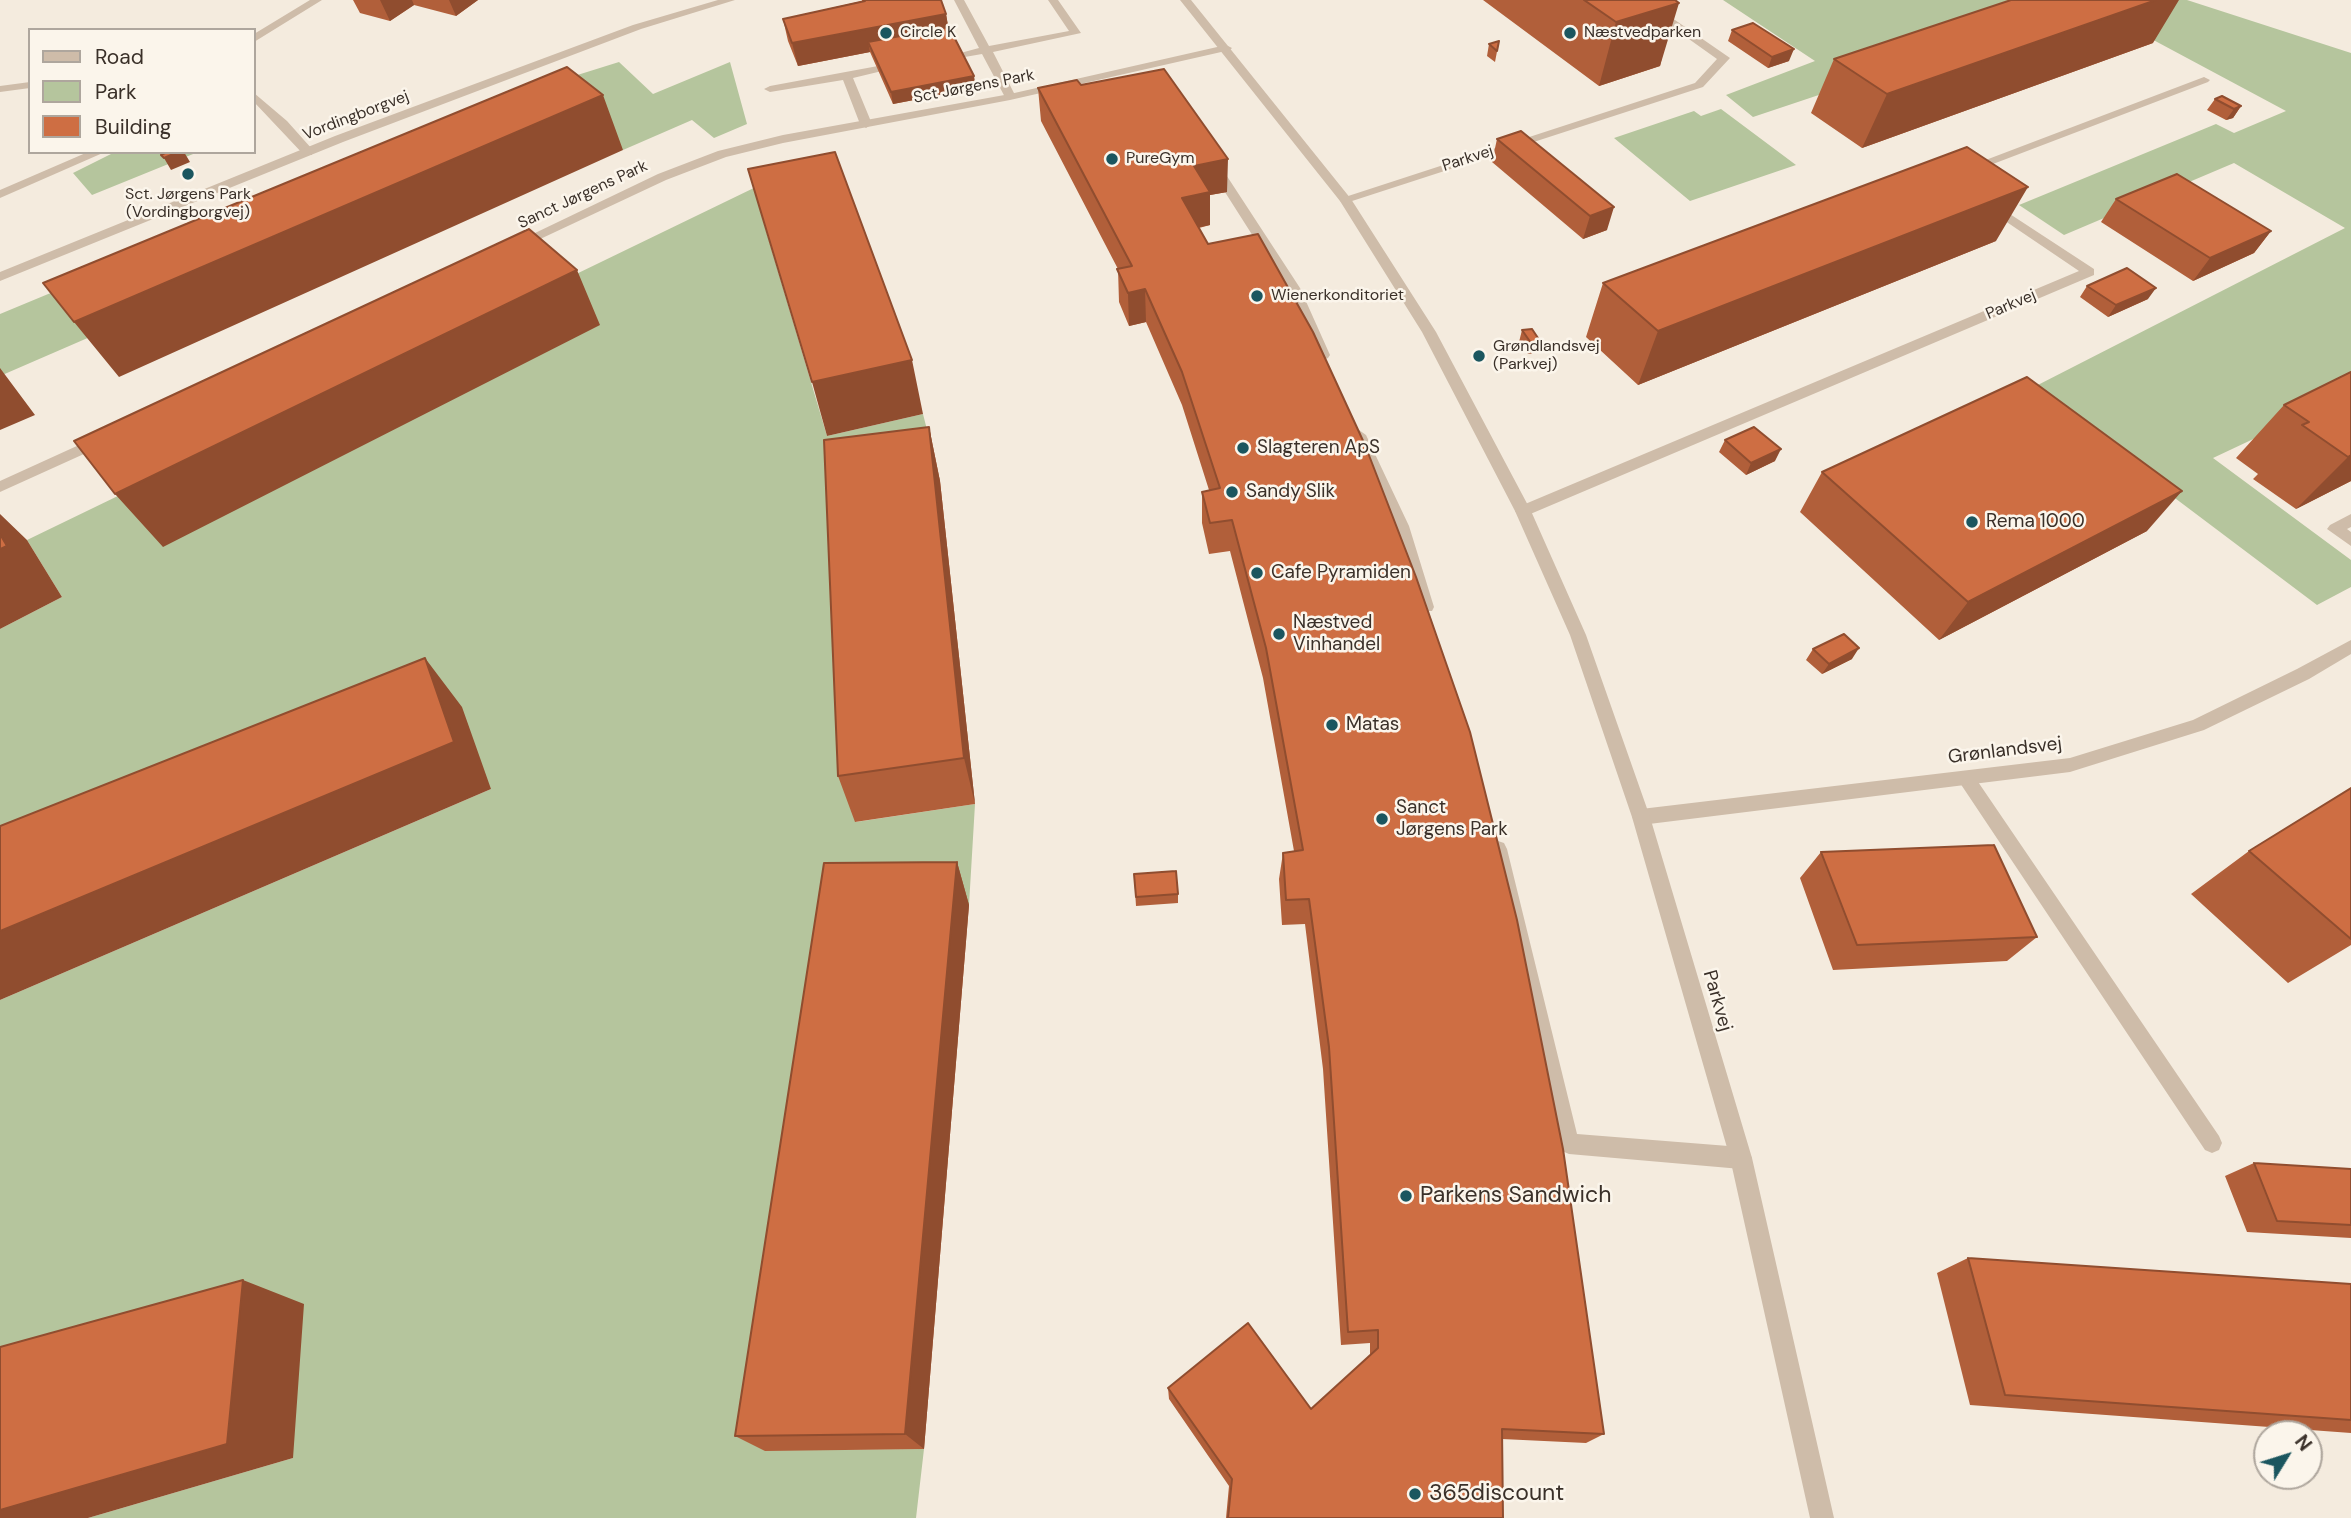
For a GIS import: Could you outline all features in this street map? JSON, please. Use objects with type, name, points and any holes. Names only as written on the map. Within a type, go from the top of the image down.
[{"type":"street","points":[[256,38],[317,0]]},
{"type":"street","name":"Vordingborgvej","points":[[0,277],[308,152],[637,27],[730,0]]},
{"type":"street","points":[[959,0],[1010,97]]},
{"type":"street","points":[[959,54],[1076,33],[1053,0]]},
{"type":"street","name":"Parkvej","points":[[1185,0],[1345,199],[1429,332],[1523,511],[1578,635],[1641,817],[1741,1157],[1822,1518]]},
{"type":"street","name":"Parkvej","points":[[1345,199],[1699,85],[1724,58],[1639,0]]},
{"type":"street","name":"Sct Jørgens Park","points":[[849,127],[1010,97],[1226,48]]},
{"type":"street","points":[[1151,67],[1162,83]]},
{"type":"street","points":[[770,89],[811,77],[846,76],[878,69]]},
{"type":"street","points":[[846,76],[866,124]]},
{"type":"street","points":[[1960,172],[2204,80]]},
{"type":"street","points":[[0,89],[28,85]]},
{"type":"street","points":[[256,98],[308,152]]},
{"type":"street","name":"Sanct Jørgens Park","points":[[499,253],[662,177],[722,154],[849,127]]},
{"type":"street","points":[[1204,149],[1293,288],[1332,374]]},
{"type":"street","points":[[0,194],[94,154]]},
{"type":"street","name":"Parkvej","points":[[1523,511],[2089,272],[1980,199]]},
{"type":"street","points":[[1354,423],[1401,526],[1429,618]]},
{"type":"street","points":[[0,487],[112,435]]},
{"type":"street","points":[[2351,520],[2335,528],[2351,540]]},
{"type":"street","name":"Grønlandsvej","points":[[1641,817],[2070,765],[2198,725],[2303,674],[2351,646]]},
{"type":"street","points":[[1966,778],[2213,1143]]},
{"type":"street","points":[[1492,828],[1508,880],[1569,1144],[1741,1157]]},
{"type":"green space","points":[[1723,0],[2187,0],[2351,53],[2351,393],[2213,458],[2351,560],[2351,587],[2317,605],[2030,389],[2345,228],[2234,163],[2064,235],[2019,205],[2216,124],[2234,133],[2286,111],[2088,5],[1753,117],[1726,95],[1815,61]]},
{"type":"green space","points":[[619,62],[653,94],[730,62],[747,124],[714,138],[692,120],[623,150],[588,121],[0,376],[0,314],[571,77]]},
{"type":"green space","points":[[1721,109],[1796,165],[1690,201],[1614,138],[1694,111],[1701,116]]},
{"type":"green space","points":[[111,154],[193,154],[92,195],[73,173]]},
{"type":"green space","points":[[760,185],[764,224],[827,436],[923,414],[940,481],[856,822],[975,804],[969,905],[843,906],[765,1450],[924,1449],[916,1518],[88,1518],[293,1458],[0,1389],[0,1000],[491,789],[0,896],[0,629],[62,597],[27,540]]},
{"type":"building","points":[[864,0],[941,0],[946,14],[792,43],[783,19]]},
{"type":"building","points":[[1584,0],[1675,0],[1679,3],[1616,22]]},
{"type":"building","points":[[2011,0],[2156,0],[1887,94],[1834,59]]},
{"type":"building","points":[[1753,23],[1794,49],[1772,57],[1732,30]]},
{"type":"building","points":[[949,27],[974,76],[891,92],[868,42]]},
{"type":"building","points":[[1499,41],[1497,51],[1489,44]]},
{"type":"building","points":[[567,67],[603,95],[74,322],[43,283]]},
{"type":"building","name":"Sanct Jørgens Park","points":[[1164,69],[1228,159],[1194,166],[1210,192],[1182,198],[1208,244],[1258,234],[1313,332],[1365,445],[1416,577],[1470,732],[1517,920],[1563,1149],[1604,1434],[1502,1429],[1503,1518],[1228,1518],[1232,1479],[1168,1388],[1248,1323],[1311,1409],[1378,1348],[1378,1330],[1348,1332],[1329,1047],[1309,899],[1286,900],[1283,853],[1303,850],[1266,648],[1232,520],[1210,523],[1202,492],[1220,488],[1182,372],[1145,289],[1128,293],[1117,269],[1132,266],[1038,88],[1077,80],[1081,85]]},
{"type":"building","points":[[2222,96],[2241,106],[2234,109],[2215,99]]},
{"type":"building","points":[[1521,131],[1614,207],[1590,216],[1497,139]]},
{"type":"building","points":[[1967,147],[2028,187],[1658,331],[1603,283]]},
{"type":"building","points":[[835,152],[912,360],[812,382],[748,169]]},
{"type":"building","points":[[2177,174],[2271,231],[2210,258],[2116,199]]},
{"type":"building","points":[[529,229],[577,270],[115,494],[74,441]]},
{"type":"building","points":[[2127,268],[2156,288],[2116,305],[2087,286]]},
{"type":"building","points":[[1532,329],[1540,341],[1531,343],[1522,330]]},
{"type":"building","points":[[2351,372],[2351,455],[2348,457],[2302,425],[2309,422],[2284,405]]},
{"type":"building","name":"Rema 1000","points":[[2027,377],[2182,491],[1968,602],[1822,472]]},
{"type":"building","points":[[929,427],[964,758],[838,776],[824,440]]},
{"type":"building","points":[[1754,427],[1781,449],[1751,463],[1725,440]]},
{"type":"building","points":[[0,534],[7,546],[0,549]]},
{"type":"building","points":[[1844,634],[1859,648],[1829,664],[1813,649]]},
{"type":"building","points":[[425,658],[454,742],[0,931],[0,826]]},
{"type":"building","points":[[2351,788],[2351,939],[2249,851]]},
{"type":"building","points":[[1994,845],[2037,937],[1857,945],[1821,852]]},
{"type":"building","points":[[957,862],[905,1434],[735,1436],[824,863]]},
{"type":"building","points":[[1176,871],[1178,894],[1136,897],[1134,874]]},
{"type":"building","points":[[2254,1163],[2351,1169],[2351,1225],[2277,1221]]},
{"type":"building","points":[[1968,1258],[2351,1284],[2351,1420],[2005,1395]]},
{"type":"building","points":[[243,1280],[227,1444],[0,1510],[0,1347]]},
{"type":"place","name":"Circle K","points":[[886,33]]},
{"type":"place","name":"Næstvedparken","points":[[1570,33]]},
{"type":"place","name":"PureGym","points":[[1112,159]]},
{"type":"place","name":"Sct. Jørgens Park (Vordingborgvej)","points":[[188,174]]},
{"type":"place","name":"Wienerkonditoriet","points":[[1257,296]]},
{"type":"place","name":"Grøndlandsvej (Parkvej)","points":[[1479,356]]},
{"type":"place","name":"Slagteren ApS","points":[[1243,448]]},
{"type":"place","name":"Sandy Slik","points":[[1232,492]]},
{"type":"place","name":"Rema 1000","points":[[1972,522]]},
{"type":"place","name":"Cafe Pyramiden","points":[[1257,573]]},
{"type":"place","name":"Næstved Vinhandel","points":[[1279,634]]},
{"type":"place","name":"Matas","points":[[1332,725]]},
{"type":"place","name":"Sanct Jørgens Park","points":[[1382,819]]},
{"type":"place","name":"Parkens Sandwich","points":[[1406,1196]]},
{"type":"place","name":"365discount","points":[[1415,1494]]}]
